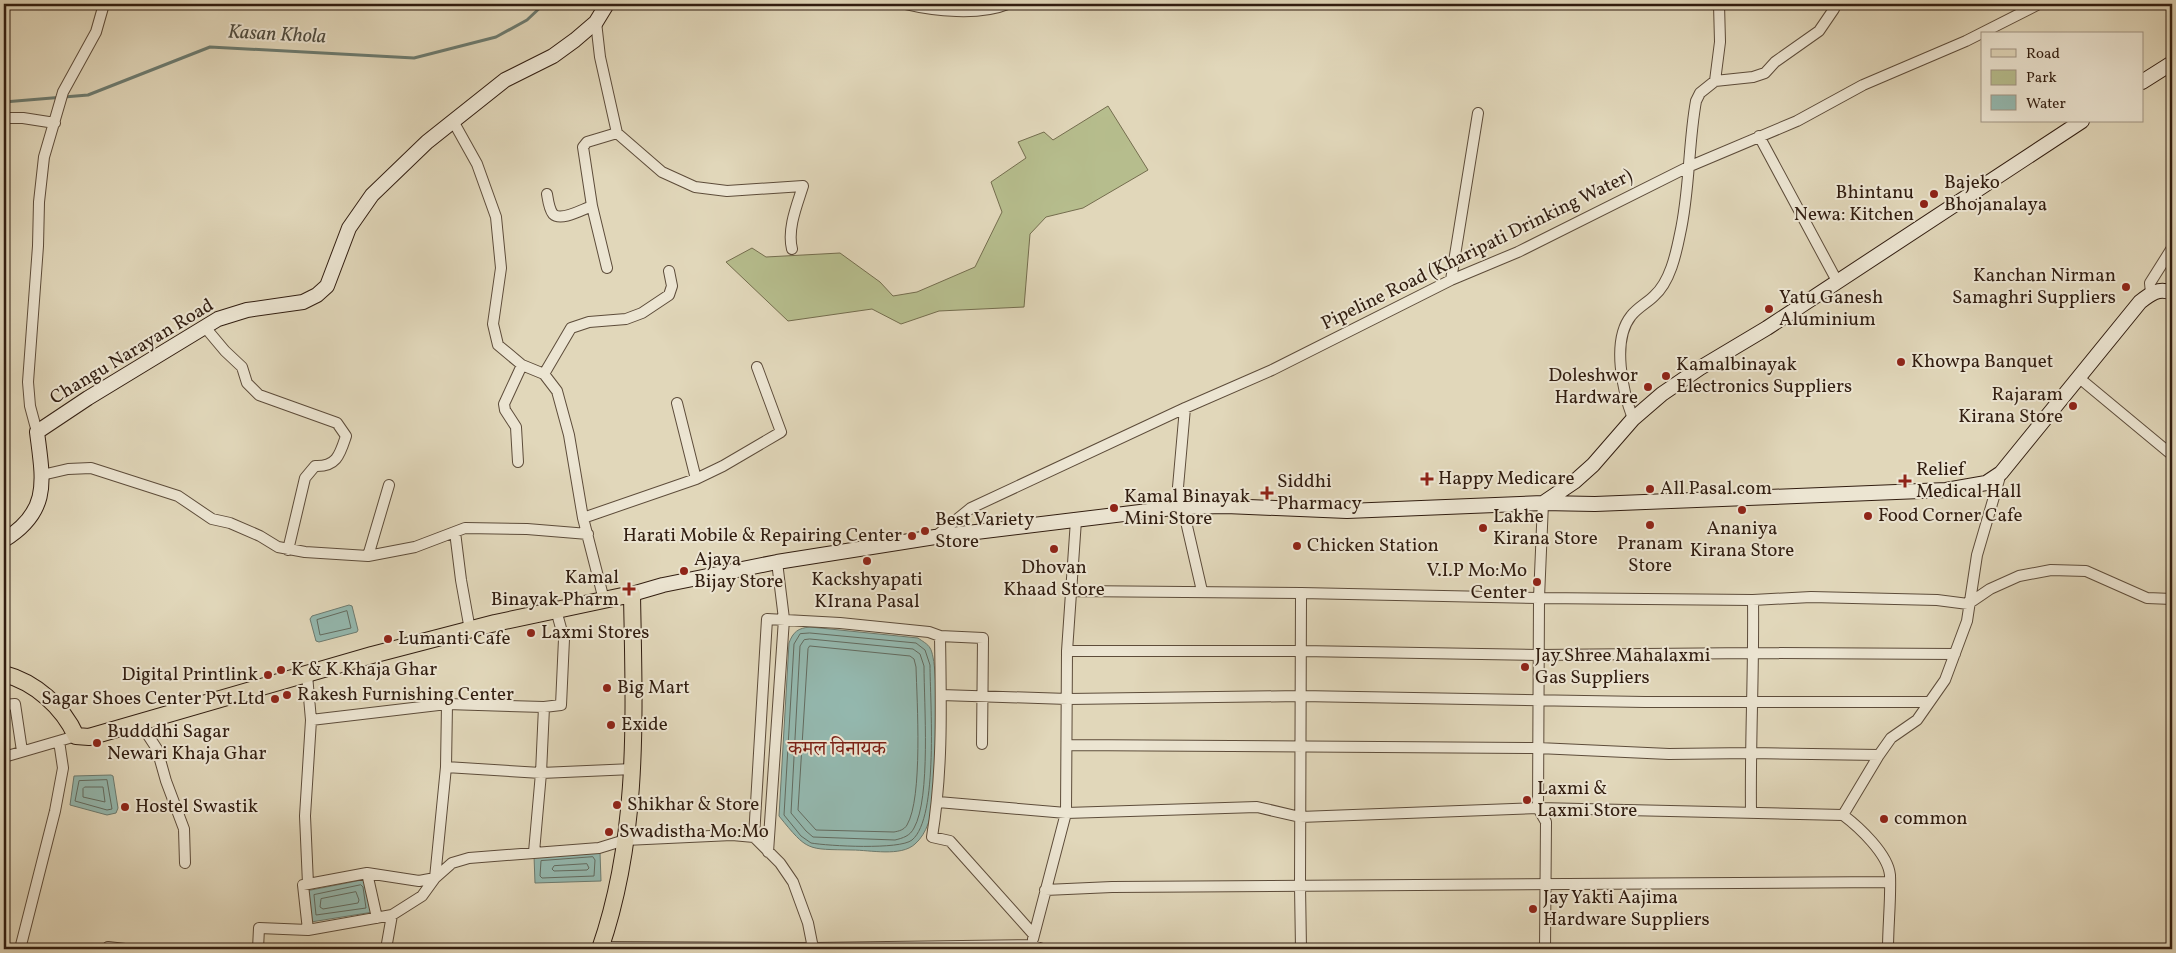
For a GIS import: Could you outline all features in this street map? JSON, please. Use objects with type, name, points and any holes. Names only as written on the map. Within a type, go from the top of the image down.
[{"type":"main road","name":"Changu Narayan Road","points":[[38,432],[204,326],[218,319],[247,310],[303,302],[317,295],[327,286],[349,228],[372,195],[427,142],[505,80],[553,56],[575,40],[596,22],[607,4]]},
{"type":"main road","points":[[2144,81],[2172,63]]},
{"type":"main road","points":[[1543,503],[1574,482],[1593,465],[1633,419],[1662,394],[1700,368],[1767,328],[2080,122]]},
{"type":"main road","points":[[4,674],[27,683],[48,698],[61,711],[76,736],[89,737],[372,655],[470,630],[632,594],[663,585],[777,562],[935,537],[1182,507],[1226,506],[1347,512],[1543,503],[1595,504],[1946,490],[1986,483],[2001,473],[2140,302],[2152,293],[2165,290],[2172,293]]},
{"type":"main road","points":[[4,540],[24,527],[32,517],[38,504],[42,475],[38,432]]},
{"type":"main road","points":[[600,948],[616,898],[633,769],[632,594]]},
{"type":"street","points":[[38,432],[30,406],[28,382],[38,246],[39,202],[44,157],[63,92],[96,32],[104,4]]},
{"type":"street","points":[[905,4],[931,10],[998,8],[1008,4]]},
{"type":"street","points":[[1715,81],[1720,42],[1719,4]]},
{"type":"street","points":[[1633,419],[1625,398],[1621,369],[1621,342],[1631,316],[1656,295],[1666,279],[1680,232],[1696,102],[1700,93],[1715,81],[1753,77],[1765,73],[1775,62],[1819,31],[1831,15],[1836,4]]},
{"type":"street","name":"Pipeline Road (Kharipati Drinking Water)","points":[[1984,32],[2039,4]]},
{"type":"street","points":[[596,22],[603,71],[617,132],[662,172],[695,187],[727,191],[803,186],[794,217],[790,241],[792,249]]},
{"type":"street","name":"Pipeline Road (Kharipati Drinking Water)","points":[[935,537],[971,508],[1185,408],[1272,370],[1451,280],[1518,252],[1688,167],[1797,121],[1863,85],[1981,33]]},
{"type":"street","points":[[1451,280],[1478,114]]},
{"type":"street","points":[[4,118],[56,118]]},
{"type":"street","points":[[453,121],[477,164],[496,217],[501,268],[493,324],[498,345],[522,365],[544,374],[557,391],[573,455],[583,518],[604,600]]},
{"type":"street","points":[[606,268],[592,206],[583,147],[587,142],[617,132]]},
{"type":"street","points":[[1759,136],[1837,281]]},
{"type":"street","points":[[547,194],[555,216],[561,217],[592,206]]},
{"type":"street","points":[[2152,293],[2150,283],[2172,248]]},
{"type":"street","points":[[544,374],[571,328],[589,322],[626,319],[642,313],[669,295],[672,286],[669,271]]},
{"type":"street","points":[[204,326],[225,351],[242,366],[247,383],[259,395],[337,423],[346,436],[339,456],[325,466],[315,466],[305,478],[288,550]]},
{"type":"street","points":[[518,462],[516,427],[505,410],[504,404],[522,365]]},
{"type":"street","points":[[583,518],[696,479],[723,466],[781,432],[757,367]]},
{"type":"street","points":[[2078,377],[2172,455]]},
{"type":"street","points":[[677,402],[696,479]]},
{"type":"street","points":[[1185,408],[1178,487],[1202,591]]},
{"type":"street","points":[[42,475],[68,469],[91,468],[178,496],[212,519],[230,523],[288,550],[368,556],[416,547],[465,528],[518,529],[588,534]]},
{"type":"street","points":[[1843,815],[1879,755],[1892,738],[1917,720],[1945,680],[1966,621],[1977,555],[2001,473]]},
{"type":"street","points":[[368,556],[389,484]]},
{"type":"street","points":[[1543,503],[1537,700],[1538,808],[1546,822],[1545,949]]},
{"type":"street","points":[[1032,943],[1044,890],[1066,813],[1068,745],[1067,652],[1076,520]]},
{"type":"street","points":[[455,532],[470,630]]},
{"type":"street","points":[[768,852],[784,619],[777,562]]},
{"type":"street","points":[[1070,591],[1301,592],[1539,598],[1753,600],[1811,597],[1937,600],[1968,604],[1990,589],[2019,576],[2051,570],[2086,571],[2147,598],[2172,599]]},
{"type":"street","points":[[1301,592],[1301,949]]},
{"type":"street","points":[[1751,812],[1750,753],[1754,653],[1753,600]]},
{"type":"street","points":[[311,720],[447,704],[544,707],[561,705],[564,639],[556,610]]},
{"type":"street","points":[[754,837],[766,619],[917,629],[940,636],[983,638],[982,744]]},
{"type":"street","points":[[940,636],[941,695],[938,802],[932,837],[950,840],[1032,943],[1042,949]]},
{"type":"street","points":[[1067,652],[1301,651],[1538,655],[1955,654]]},
{"type":"street","points":[[307,675],[311,720],[305,816],[308,884]]},
{"type":"street","points":[[941,695],[1068,700],[1301,696],[1537,700],[1928,702]]},
{"type":"street","points":[[9,704],[22,751]]},
{"type":"street","points":[[435,878],[446,767],[447,704]]},
{"type":"street","points":[[534,852],[541,773],[544,707]]},
{"type":"street","points":[[140,723],[157,749],[166,781],[184,829],[185,862]]},
{"type":"street","points":[[4,757],[76,736]]},
{"type":"street","points":[[20,949],[63,768],[58,741]]},
{"type":"street","points":[[1068,745],[1538,748],[1668,754],[1879,755]]},
{"type":"street","points":[[446,767],[541,773],[633,769]]},
{"type":"street","points":[[938,802],[1066,813],[1257,807],[1300,817],[1538,808],[1843,815],[1858,826],[1886,862],[1890,875],[1888,949]]},
{"type":"street","points":[[258,949],[259,928],[308,930],[392,915],[422,896],[435,878],[452,863],[469,858],[599,848],[625,840],[732,835],[754,837],[780,863],[793,882],[808,923],[813,948]]},
{"type":"street","points":[[308,930],[303,885],[367,873],[419,881],[435,878]]},
{"type":"street","points":[[367,873],[377,918]]},
{"type":"street","points":[[1044,890],[1112,887],[1889,882]]},
{"type":"street","points":[[386,949],[392,915]]},
{"type":"street","points":[[600,948],[829,948],[1032,943]]},
{"type":"street","points":[[108,947],[125,949]]},
{"type":"green space","points":[[1108,106],[1148,170],[1083,208],[1046,217],[1030,234],[1024,307],[939,311],[901,324],[872,309],[788,321],[726,262],[752,248],[766,257],[840,253],[880,282],[893,296],[917,292],[975,267],[1002,212],[991,182],[1026,158],[1018,142],[1044,132],[1053,140]]},
{"type":"water","points":[[349,605],[352,606],[357,632],[319,642],[316,641],[310,619],[312,616]]},
{"type":"water","points":[[810,627],[918,638],[930,648],[933,658],[936,697],[934,799],[923,835],[909,848],[885,852],[817,848],[803,842],[779,816],[789,643],[796,631]]},
{"type":"water","points":[[74,776],[113,776],[118,808],[116,813],[107,815],[70,805]]},
{"type":"water","points":[[600,852],[601,881],[535,883],[534,856]]},
{"type":"water","points":[[367,879],[373,912],[311,922],[306,891]]},
{"type":"waterway","name":"Kasan Khola","points":[[4,102],[88,95],[210,47],[414,58],[496,37],[527,20],[544,4]]},
{"type":"place","name":"Bajeko Bhojanalaya","points":[[1934,194]]},
{"type":"place","name":"Bhintanu Newa: Kitchen","points":[[1924,204]]},
{"type":"place","name":"Kanchan Nirman Samaghri Suppliers","points":[[2126,287]]},
{"type":"place","name":"Yatu Ganesh Aluminium","points":[[1769,309]]},
{"type":"place","name":"Khowpa Banquet","points":[[1901,362]]},
{"type":"place","name":"Kamalbinayak Electronics Suppliers","points":[[1666,376]]},
{"type":"place","name":"Doleshwor Hardware","points":[[1648,387]]},
{"type":"place","name":"Rajaram Kirana Store","points":[[2073,406]]},
{"type":"place","name":"Happy Medicare","points":[[1427,479]]},
{"type":"place","name":"Relief Medical Hall","points":[[1905,481]]},
{"type":"place","name":"All Pasal.com","points":[[1650,489]]},
{"type":"place","name":"Siddhi Pharmacy","points":[[1267,493]]},
{"type":"place","name":"Kamal Binayak Mini Store","points":[[1114,508]]},
{"type":"place","name":"Ananiya Kirana Store","points":[[1742,510]]},
{"type":"place","name":"Food Corner Cafe","points":[[1868,516]]},
{"type":"place","name":"Pranam Store","points":[[1650,525]]},
{"type":"place","name":"Lakhe Kirana Store","points":[[1483,528]]},
{"type":"place","name":"Best Variety Store","points":[[925,531]]},
{"type":"place","name":"Harati Mobile & Repairing Center","points":[[912,536]]},
{"type":"place","name":"Chicken Station","points":[[1297,546]]},
{"type":"place","name":"Dhovan Khaad Store","points":[[1054,549]]},
{"type":"place","name":"Kackshyapati KIrana Pasal","points":[[867,561]]},
{"type":"place","name":"Ajaya Bijay Store","points":[[684,571]]},
{"type":"place","name":"V.I.P Mo:Mo Center","points":[[1537,582]]},
{"type":"place","name":"Kamal Binayak Pharm","points":[[629,589]]},
{"type":"place","name":"Laxmi Stores","points":[[531,633]]},
{"type":"place","name":"Lumanti Cafe","points":[[388,639]]},
{"type":"place","name":"Jay Shree Mahalaxmi Gas Suppliers","points":[[1525,667]]},
{"type":"place","name":"K & K Khaja Ghar","points":[[281,670]]},
{"type":"place","name":"Digital Printlink","points":[[268,675]]},
{"type":"place","name":"Big Mart","points":[[607,688]]},
{"type":"place","name":"Rakesh Furnishing Center","points":[[287,695]]},
{"type":"place","name":"Sagar Shoes Center Pvt.Ltd","points":[[275,699]]},
{"type":"place","name":"Exide","points":[[611,725]]},
{"type":"place","name":"Budddhi Sagar Newari Khaja Ghar","points":[[97,743]]},
{"type":"place","name":"Laxmi & Laxmi Store","points":[[1527,800]]},
{"type":"place","name":"Shikhar & Store","points":[[617,805]]},
{"type":"place","name":"Hostel Swastik","points":[[125,807]]},
{"type":"place","name":"common","points":[[1884,819]]},
{"type":"place","name":"Swadistha Mo:Mo","points":[[609,832]]},
{"type":"place","name":"Jay Yakti Aajima Hardware Suppliers","points":[[1533,909]]},
{"type":"district","name":"कमल विनायक","points":[[837,750]]}]
